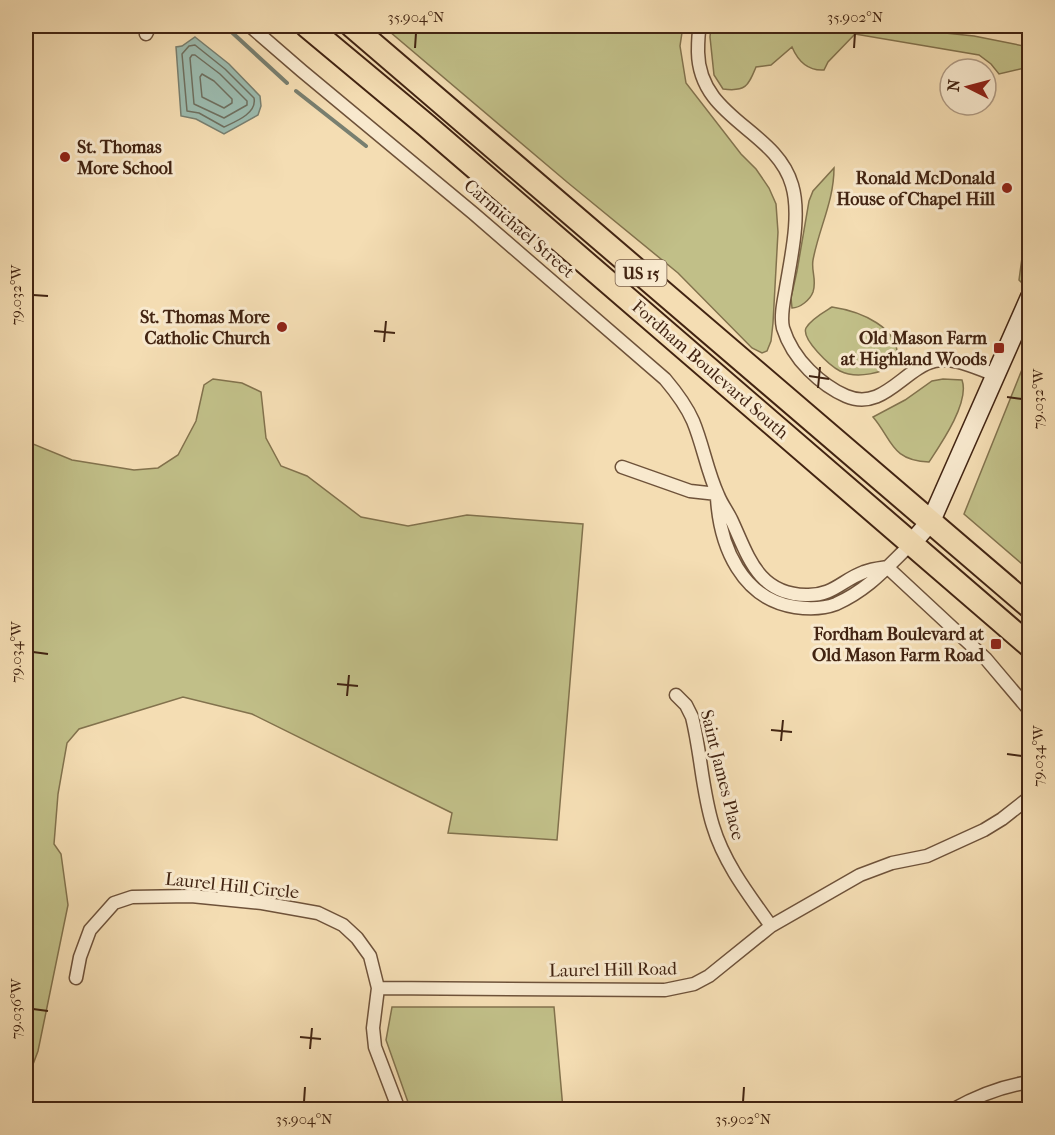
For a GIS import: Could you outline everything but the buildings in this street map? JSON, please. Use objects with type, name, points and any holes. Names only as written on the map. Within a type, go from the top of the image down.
[{"type":"highway","name":"Fordham Boulevard South","points":[[307,26],[427,126],[1029,646]]},
{"type":"highway","name":"Fordham Boulevard South","points":[[352,26],[1029,607]]},
{"type":"street","name":"Carmichael Street","points":[[250,26],[473,213],[665,379],[681,399],[692,420],[717,494],[752,566],[761,577],[781,590],[805,595],[819,595],[831,591],[864,572],[887,567]]},
{"type":"street","points":[[700,26],[698,61],[708,92],[777,158],[784,166],[792,184],[796,205],[783,309],[783,327],[803,364],[821,381],[848,397],[861,399],[891,390],[924,364],[936,360],[952,360],[996,375]]},
{"type":"street","points":[[1029,297],[931,521],[887,567],[986,659],[1029,711]]},
{"type":"street","points":[[622,468],[690,491],[717,494]]},
{"type":"street","name":"Saint James Place","points":[[676,695],[686,705],[692,717],[706,798],[719,842],[743,886],[771,926]]},
{"type":"street","name":"Laurel Hill Road","points":[[378,988],[653,990],[694,984],[709,976],[771,926],[860,875],[892,863],[927,856],[984,830],[1002,819],[1029,796]]},
{"type":"street","name":"Laurel Hill Circle","points":[[76,978],[80,957],[90,930],[114,903],[132,897],[191,896],[262,903],[318,913],[343,925],[357,938],[370,956],[378,988]]},
{"type":"street","points":[[378,988],[373,1028],[375,1047],[399,1110]]},
{"type":"street","points":[[952,1110],[999,1088],[1029,1082]]},
{"type":"shaded area","points":[[383,26],[683,26],[680,46],[686,83],[741,154],[756,169],[769,188],[776,204],[778,232],[773,323],[771,341],[767,351],[762,353],[752,348],[678,273]]},
{"type":"shaded area","points":[[711,26],[878,26],[974,36],[1029,47],[1029,67],[999,74],[998,57],[982,57],[855,34],[828,62],[824,70],[808,67],[797,57],[792,47],[771,65],[756,67],[745,86],[737,90],[723,89],[714,75]]},
{"type":"shaded area","points":[[834,168],[832,192],[813,260],[813,292],[804,303],[792,308],[791,298],[809,201],[813,191]]},
{"type":"shaded area","points":[[1029,225],[1029,264],[1023,284],[1019,280]]},
{"type":"shaded area","points":[[832,307],[866,317],[886,330],[897,349],[897,361],[878,372],[862,375],[840,371],[830,364],[817,352],[808,339],[806,328]]},
{"type":"shaded area","points":[[1029,352],[1029,570],[964,514]]},
{"type":"shaded area","points":[[213,379],[242,383],[261,392],[266,438],[281,466],[307,476],[361,517],[408,526],[467,515],[583,524],[557,840],[448,833],[452,813],[252,714],[183,697],[79,729],[67,743],[58,794],[54,844],[61,854],[68,905],[38,1051],[26,1083],[26,441],[72,460],[134,470],[158,468],[178,455],[196,421],[204,385]]},
{"type":"shaded area","points":[[962,380],[962,400],[953,422],[929,462],[907,458],[894,447],[873,417],[905,400],[932,381]]},
{"type":"shaded area","points":[[392,1007],[554,1007],[563,1109],[409,1105],[386,1040]]},
{"type":"water","points":[[195,37],[229,64],[260,96],[261,106],[258,115],[224,134],[196,119],[181,116],[176,47],[182,46]]},
{"type":"waterway","points":[[225,26],[287,83]]},
{"type":"waterway","points":[[296,91],[366,146]]},
{"type":"place","name":"St. Thomas More School","points":[[65,157]]},
{"type":"place","name":"Ronald McDonald House of Chapel Hill","points":[[1007,188]]},
{"type":"place","name":"St. Thomas More Catholic Church","points":[[282,327]]},
{"type":"place","name":"Old Mason Farm at Highland Woods","points":[[999,348]]},
{"type":"place","name":"Fordham Boulevard at Old Mason Farm Road","points":[[996,644]]}]
